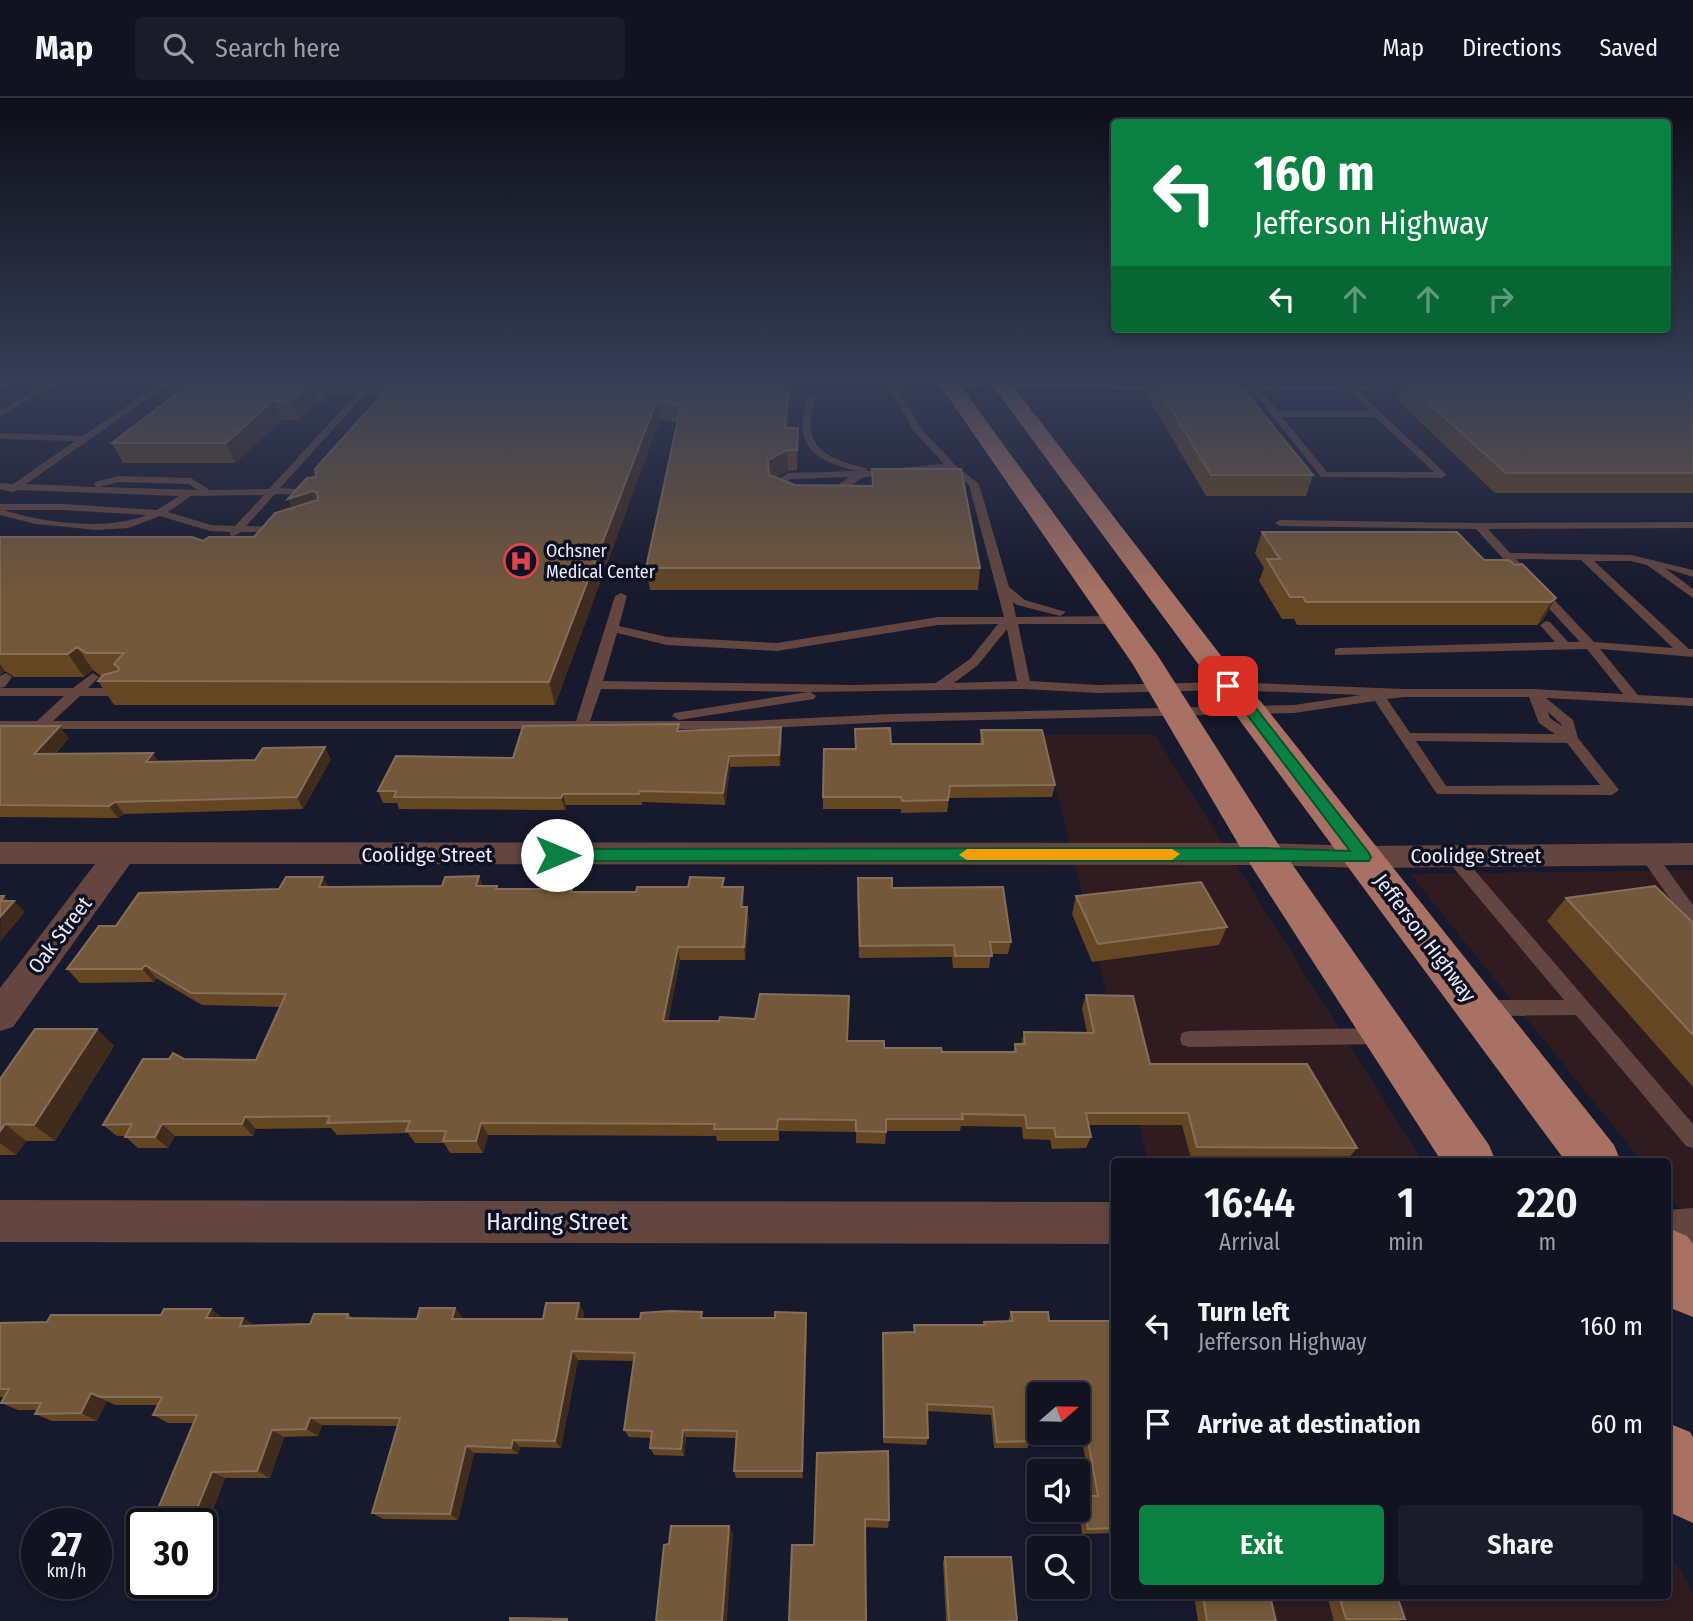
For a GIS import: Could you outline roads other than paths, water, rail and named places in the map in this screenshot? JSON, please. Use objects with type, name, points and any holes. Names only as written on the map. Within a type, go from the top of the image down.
[{"type":"main road","points":[[997,452],[1113,615],[1264,854],[1468,1158]]},
{"type":"main road","name":"Jefferson Highway","points":[[1053,452],[1593,1158]]},
{"type":"main road","points":[[1671,1259],[1693,1289]]},
{"type":"main road","points":[[1671,1458],[1693,1491]]},
{"type":"street","name":"Coolidge Street","points":[[0,853],[1264,854],[1363,857],[1693,854]]},
{"type":"street","name":"Oak Street","points":[[0,1016],[121,853]]},
{"type":"street","name":"Harding Street","points":[[0,1220],[1111,1223]]},
{"type":"street","points":[[1671,1231],[1693,1230]]},
{"type":"lane","points":[[0,497],[66,452]]},
{"type":"lane","points":[[228,539],[308,452]]},
{"type":"lane","points":[[820,452],[832,460],[867,474]]},
{"type":"lane","points":[[938,452],[974,484],[1003,588],[1024,685]]},
{"type":"lane","points":[[1306,452],[1324,475],[1442,475],[1418,452]]},
{"type":"lane","points":[[785,498],[776,493],[774,485],[789,476],[867,474],[951,466]]},
{"type":"lane","points":[[817,498],[830,496],[867,474]]},
{"type":"lane","points":[[79,489],[118,479],[164,479],[191,481],[207,492]]},
{"type":"lane","points":[[0,486],[189,493],[303,491],[320,494]]},
{"type":"lane","points":[[0,512],[15,518],[103,528],[142,522],[161,513],[189,493]]},
{"type":"lane","points":[[0,507],[63,507],[161,513],[189,524],[237,530],[290,529]]},
{"type":"lane","points":[[1280,523],[1693,525]]},
{"type":"lane","points":[[1479,526],[1509,562],[1590,645],[1634,699]]},
{"type":"lane","points":[[1509,562],[1584,557],[1632,558],[1679,568],[1693,574]]},
{"type":"lane","points":[[1584,557],[1689,652]]},
{"type":"lane","points":[[1651,563],[1693,595]]},
{"type":"lane","points":[[1003,588],[1021,603],[1048,611],[1113,615]]},
{"type":"lane","points":[[582,724],[621,596]]},
{"type":"lane","points":[[612,628],[667,641],[777,647],[938,621],[1113,615]]},
{"type":"lane","points":[[940,685],[958,676],[975,661],[997,629],[1010,620]]},
{"type":"lane","points":[[1546,625],[1565,646]]},
{"type":"lane","points":[[1339,652],[1590,645],[1689,652]]},
{"type":"lane","points":[[39,726],[93,677]]},
{"type":"lane","points":[[596,685],[853,689],[1024,685],[1167,699],[1239,698],[1294,709],[1404,693]]},
{"type":"lane","points":[[628,723],[853,689]]},
{"type":"lane","points":[[0,692],[125,692]]},
{"type":"lane","points":[[0,725],[746,725],[1167,699],[1404,693],[1533,693],[1693,702]]},
{"type":"lane","points":[[1379,697],[1442,791],[1612,790],[1571,739],[1544,720],[1533,693]]},
{"type":"lane","points":[[1405,737],[1571,739]]},
{"type":"lane","points":[[1648,855],[1693,918]]},
{"type":"lane","points":[[1453,856],[1693,1139]]},
{"type":"lane","points":[[1479,1008],[1581,1007]]},
{"type":"lane","points":[[1189,1039],[1385,1036]]},
{"type":"place","name":"Ochsner Medical Center","points":[[521,561]]}]
